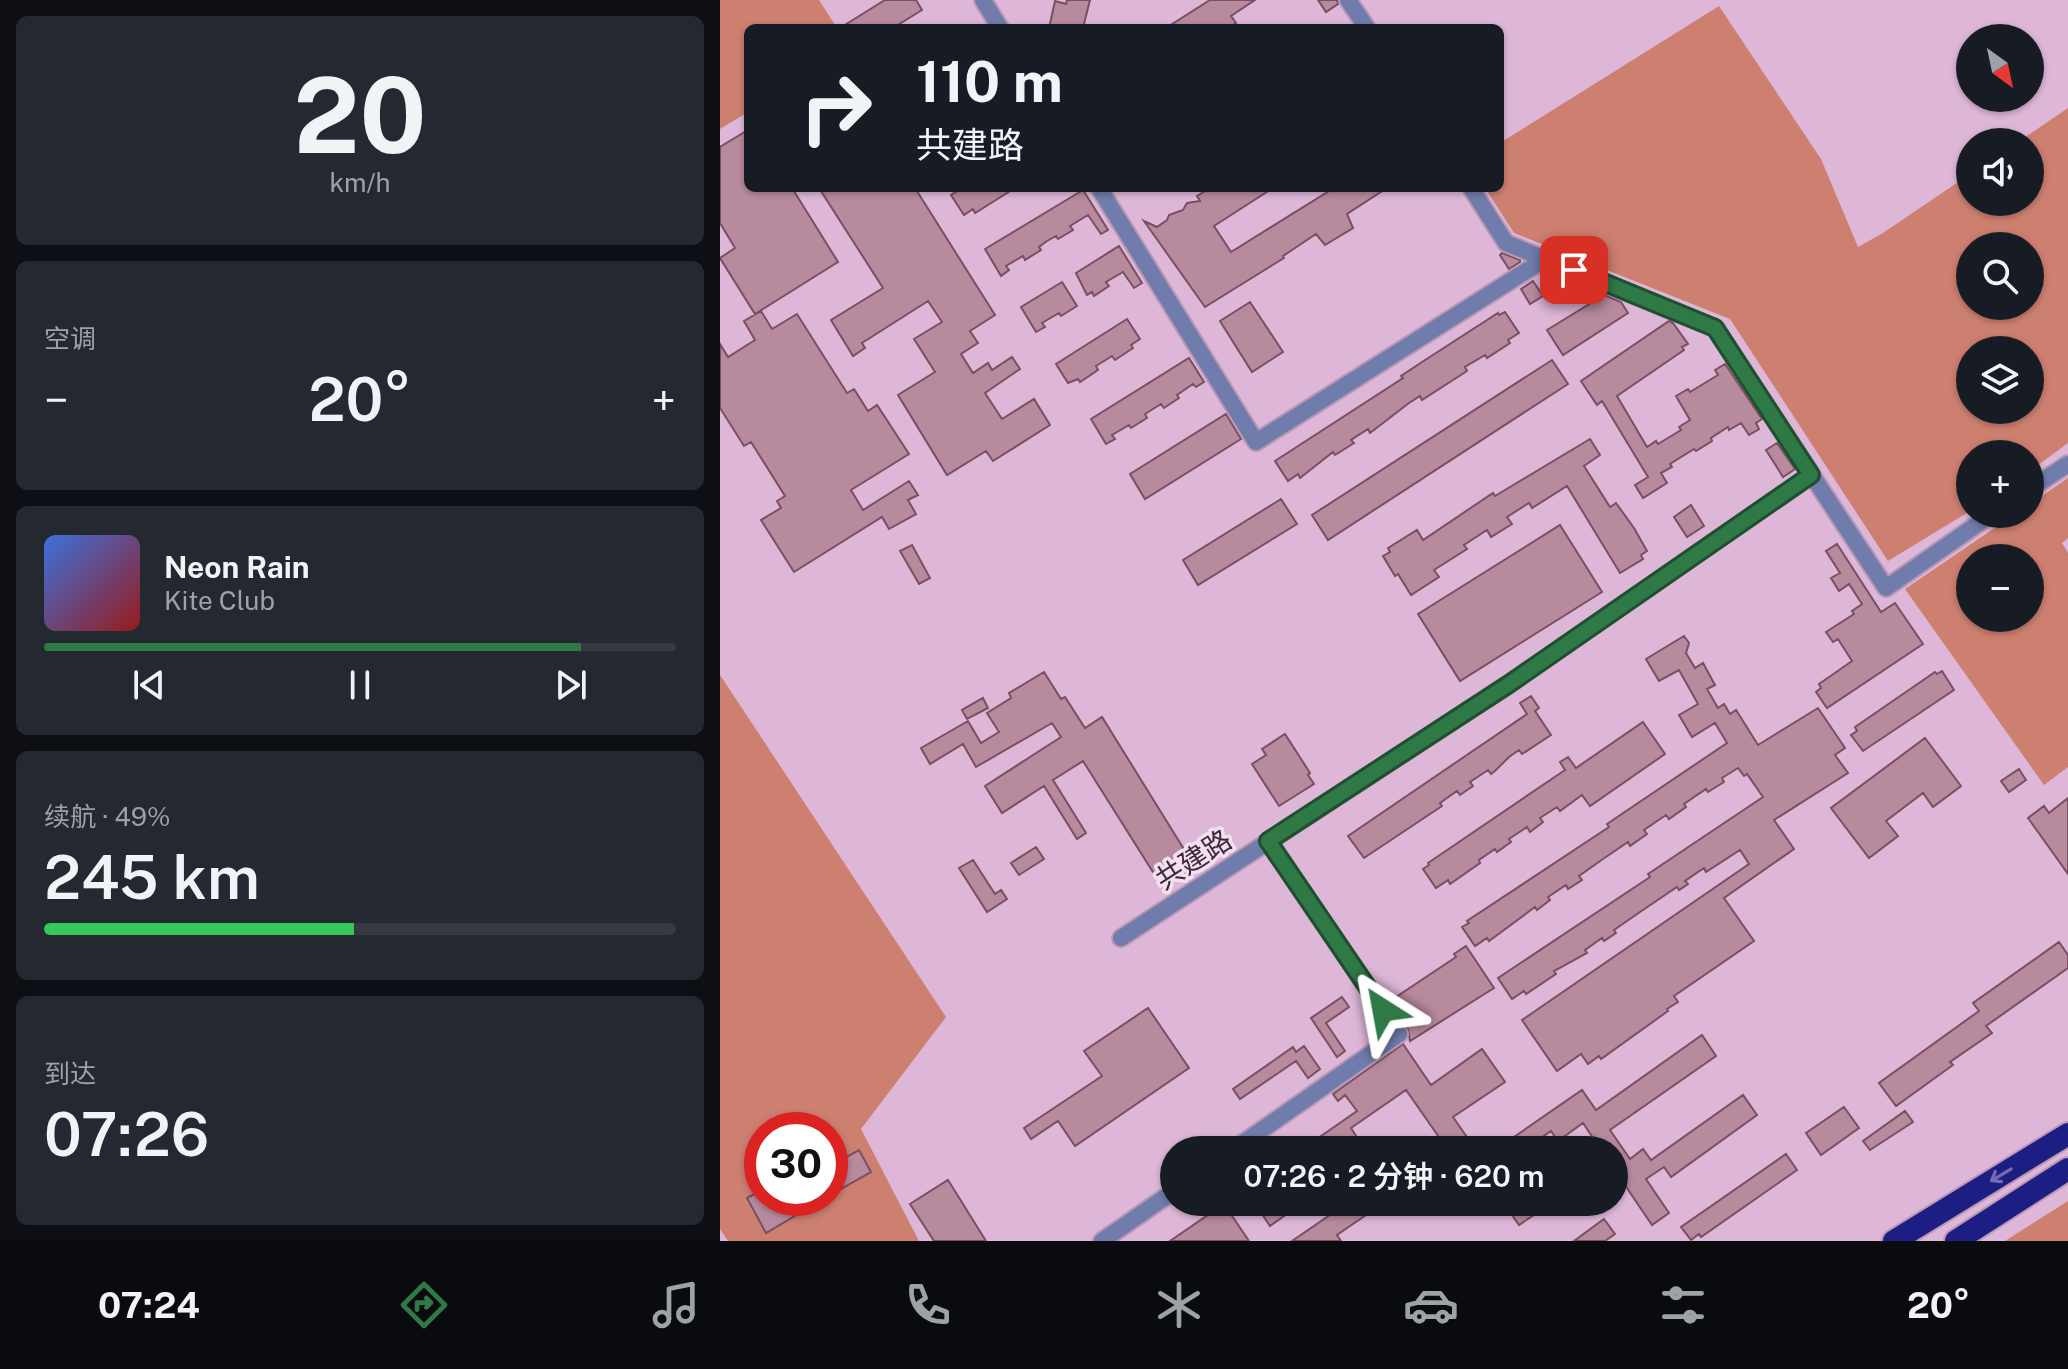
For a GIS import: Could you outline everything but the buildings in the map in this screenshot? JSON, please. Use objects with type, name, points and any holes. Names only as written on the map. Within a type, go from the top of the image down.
[{"type":"highway","points":[[1894,1241],[2068,1134]]},
{"type":"highway","points":[[1956,1241],[2068,1169]]},
{"type":"street","points":[[983,0],[998,24]]},
{"type":"street","points":[[1348,0],[1364,24]]},
{"type":"street","points":[[1101,192],[1256,442],[1545,259]]},
{"type":"street","points":[[1474,192],[1506,243],[1715,328],[1886,588],[1972,528]]},
{"type":"street","points":[[2044,480],[2068,464]]},
{"type":"street","name":"共建路","points":[[1121,938],[1509,684],[1811,475]]},
{"type":"street","points":[[1253,1136],[1399,1034],[1268,841]]},
{"type":"street","points":[[1102,1241],[1160,1201]]},
{"type":"shaded area","points":[[720,0],[819,0],[834,24],[744,24],[744,114],[720,129]]},
{"type":"shaded area","points":[[1719,6],[1821,159],[1858,247],[1956,183],[1956,216],[2044,216],[2044,128],[2039,128],[2068,108],[2068,443],[2044,461],[2044,440],[1956,440],[1956,520],[1888,561],[1730,319],[1514,233],[1488,192],[1504,192],[1504,140]]},
{"type":"shaded area","points":[[2068,478],[2068,538],[2062,543],[2068,553],[2068,767],[2044,785],[1905,589],[1956,554],[1956,632],[2044,632],[2044,544],[1971,544],[1994,528],[2044,528],[2044,494]]},
{"type":"shaded area","points":[[720,675],[946,1017],[861,1129],[919,1241],[728,1241],[720,1229]]},
{"type":"shaded area","points":[[2068,1201],[2068,1241],[2005,1241]]},
{"type":"route","points":[[1383,1010],[1268,841],[1509,684],[1811,475],[1715,328],[1574,270]]}]
